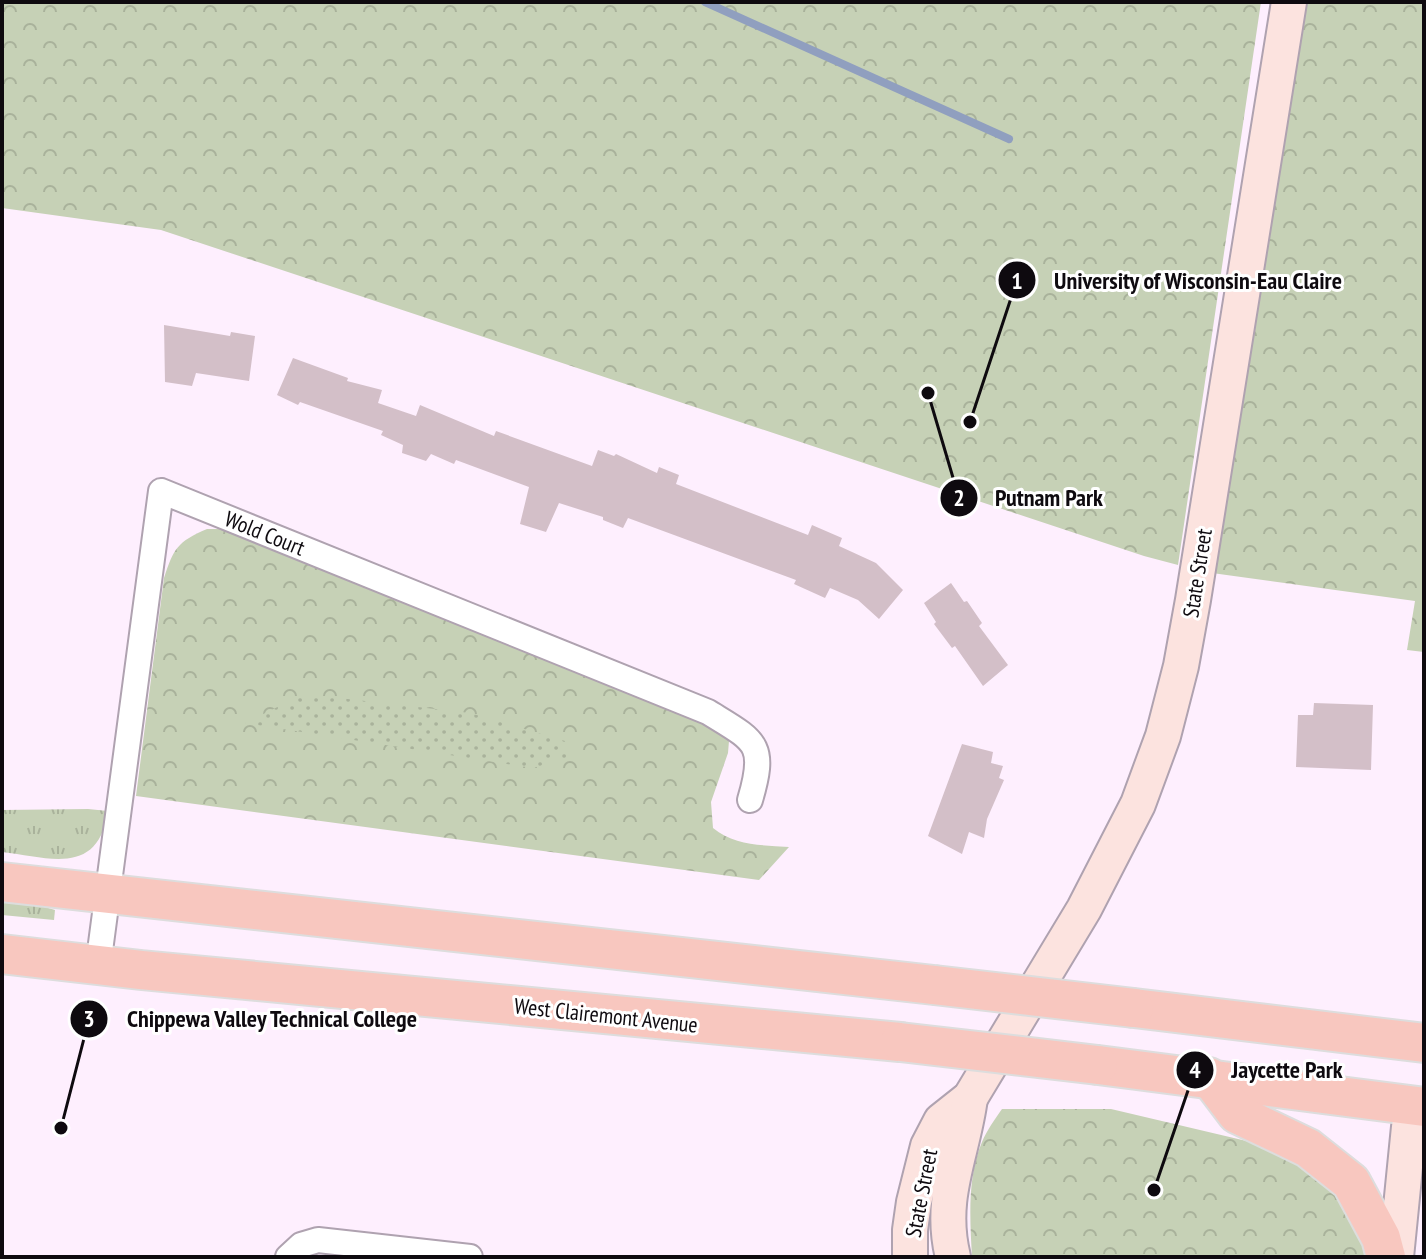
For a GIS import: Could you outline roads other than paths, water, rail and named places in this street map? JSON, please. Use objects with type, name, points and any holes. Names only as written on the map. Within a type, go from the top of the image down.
[{"type":"main road","name":"State Street","points":[[910,1257],[914,1202],[928,1146],[941,1121],[970,1098],[1110,863],[1138,804],[1163,736],[1181,666],[1193,600],[1289,2]]},
{"type":"main road","points":[[2,882],[934,985],[1424,1043]]},
{"type":"main road","name":"West Clairemont Avenue","points":[[2,954],[98,966],[900,1042],[1209,1077],[1424,1107]]},
{"type":"main road","points":[[1209,1077],[1237,1114],[1308,1148],[1351,1182],[1381,1238],[1386,1257]]},
{"type":"main road","name":"State Street","points":[[953,1257],[949,1192],[955,1158],[966,1129],[970,1098]]},
{"type":"main road","points":[[1396,1257],[1409,1127],[1424,1115]]},
{"type":"street","name":"Wold Court","points":[[98,966],[161,491],[708,712],[742,733],[759,753],[759,771],[750,800]]},
{"type":"street","points":[[288,1257],[301,1245],[318,1240],[470,1257]]},
{"type":"waterway","points":[[705,2],[1009,139]]},
{"type":"place","name":"Putnam Park","points":[[928,393]]},
{"type":"place","name":"University of Wisconsin-Eau Claire","points":[[970,422]]},
{"type":"place","name":"Chippewa Valley Technical College","points":[[61,1128]]},
{"type":"place","name":"Jaycette Park","points":[[1154,1190]]}]
